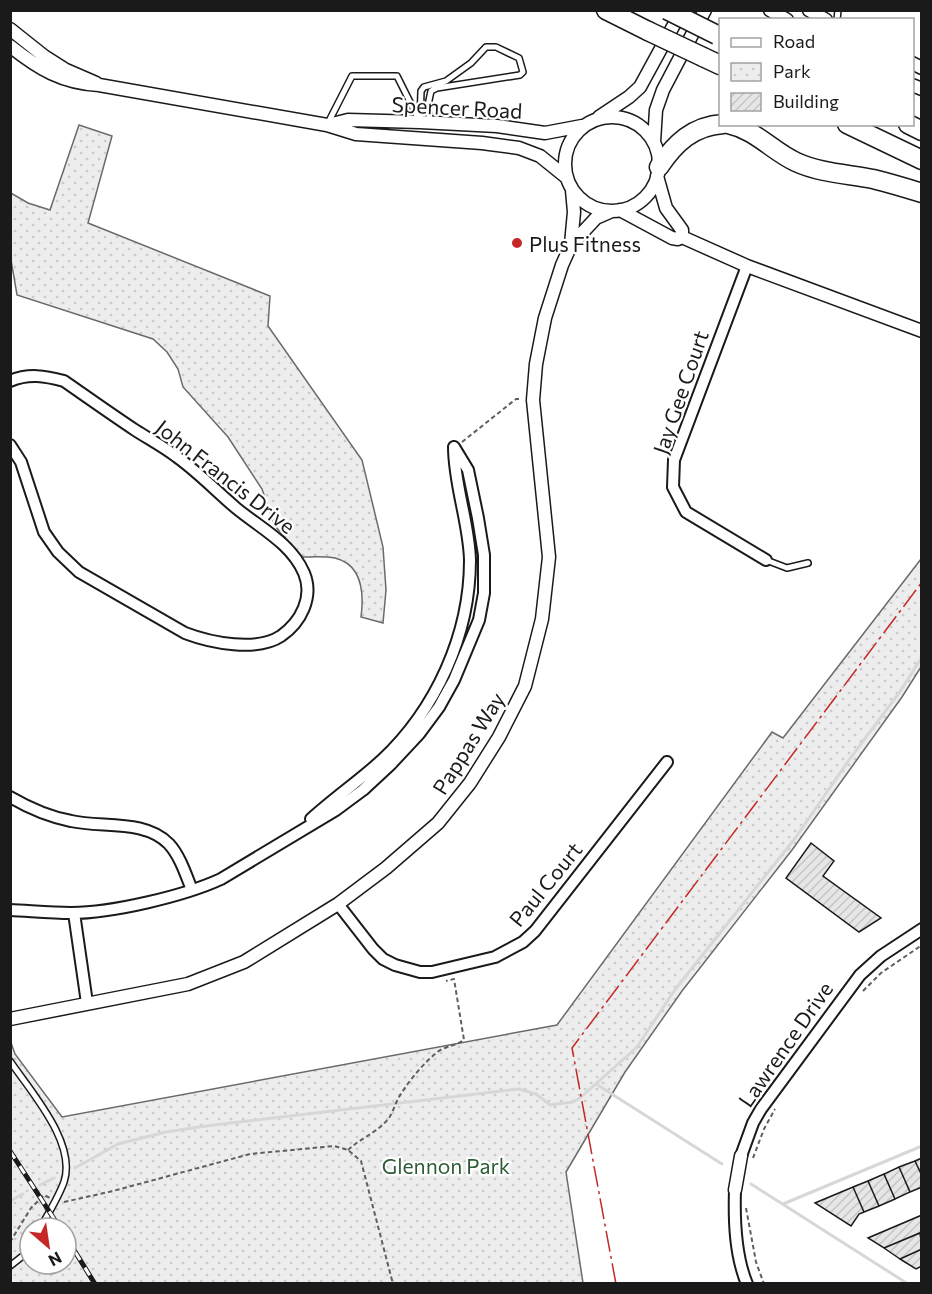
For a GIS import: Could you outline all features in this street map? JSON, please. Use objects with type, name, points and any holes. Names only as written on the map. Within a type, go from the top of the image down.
[{"type":"highway","points":[[606,10],[719,65]]},
{"type":"highway","points":[[667,10],[719,35]]},
{"type":"highway","points":[[658,171],[679,141],[702,128],[719,125]]},
{"type":"highway","points":[[737,126],[753,133],[795,161],[808,166],[876,180],[921,193]]},
{"type":"highway","points":[[852,126],[921,160]]},
{"type":"street","points":[[682,10],[639,87],[629,97],[588,123],[573,136],[564,162],[566,177],[572,190],[582,201],[596,208],[616,211],[658,233],[672,238],[682,237],[747,266],[921,332]]},
{"type":"street","points":[[654,142],[656,110],[663,90],[705,10]]},
{"type":"street","points":[[770,10],[784,18]]},
{"type":"street","points":[[809,10],[823,18]]},
{"type":"street","name":"Spencer Road","points":[[10,29],[49,66]]},
{"type":"street","name":"Spencer Road","points":[[10,46],[33,64],[49,66],[99,86],[327,125],[356,134],[482,143],[529,150],[545,159],[566,177]]},
{"type":"street","points":[[588,123],[607,117],[621,117],[646,130],[658,154],[658,171],[666,208],[682,230],[682,237]]},
{"type":"street","name":"Spencer Road","points":[[327,125],[348,120],[425,122],[498,126],[545,133],[588,123]]},
{"type":"street","points":[[419,139],[425,122]]},
{"type":"street","points":[[616,211],[644,199],[652,188],[658,171]]},
{"type":"street","name":"Pappas Way","points":[[10,1019],[188,984],[244,962],[338,904],[386,868],[438,823],[470,783],[499,737],[525,686],[542,619],[549,557],[533,400],[536,364],[545,318],[558,276],[571,245],[574,212],[572,190]]},
{"type":"street","name":"Pappas Way","points":[[571,245],[596,218],[616,211]]},
{"type":"street","name":"Jay Gee Court","points":[[747,266],[674,460],[673,487],[686,512],[766,560]]},
{"type":"street","name":"John Francis Drive","points":[[10,381],[28,376],[46,376],[64,381],[177,456],[285,546],[296,558],[305,575],[308,592],[303,612],[291,629],[275,640],[256,646],[202,639],[175,627],[79,572],[58,552],[44,532],[21,462],[10,445]]},
{"type":"street","points":[[296,833],[381,760],[402,738],[427,706],[444,676],[464,619],[469,588],[469,544],[454,463],[454,447]]},
{"type":"street","points":[[10,910],[74,913],[118,907],[192,890],[221,879],[336,810],[363,790],[391,764],[419,734],[439,707],[454,680],[479,621],[484,593],[484,555],[468,470],[454,447]]},
{"type":"street","name":"Paul Court","points":[[338,904],[374,949],[395,965],[410,971],[432,972],[495,957],[510,951],[535,931],[667,762]]},
{"type":"street","points":[[10,797],[42,813],[70,821],[129,826],[160,837],[170,845],[178,858],[192,890]]},
{"type":"street","points":[[74,913],[87,1003]]},
{"type":"street","name":"Lawrence Drive","points":[[747,1284],[743,1275],[736,1234],[735,1190],[746,1160],[753,1124],[761,1109],[849,988],[876,961],[921,929]]},
{"type":"lane","points":[[486,47],[496,47],[519,58],[523,72],[520,75],[437,88],[431,91],[425,122],[421,91],[424,87],[446,81],[471,63],[486,47]]},
{"type":"lane","points":[[327,125],[352,76],[398,76],[425,122]]},
{"type":"lane","points":[[766,560],[787,568],[808,563]]},
{"type":"lane","points":[[10,1061],[58,1131],[63,1144],[65,1180],[47,1216]]},
{"type":"path","points":[[454,447],[516,399],[533,400]]},
{"type":"path","points":[[861,994],[881,974],[921,945]]},
{"type":"path","points":[[348,1150],[359,1140],[379,1129],[390,1116],[410,1081],[432,1056],[440,1049],[457,1046],[464,1040],[454,979],[445,981]]},
{"type":"path","points":[[746,1160],[778,1104]]},
{"type":"path","points":[[10,1242],[31,1208],[44,1195],[66,1203],[250,1154],[334,1146],[348,1150],[361,1161],[393,1284]]},
{"type":"path","points":[[745,1202],[756,1262],[764,1284]]},
{"type":"green space","points":[[79,125],[112,136],[88,223],[270,296],[268,326],[362,460],[383,547],[386,590],[383,623],[361,617],[360,582],[351,567],[335,558],[302,557],[275,526],[262,489],[228,437],[183,387],[178,369],[167,352],[153,339],[17,295],[11,260],[11,193],[28,203],[50,210]]},
{"type":"green space","name":"Glennon Park","points":[[921,559],[921,667],[792,850],[682,991],[625,1072],[566,1172],[583,1283],[11,1283],[10,1040],[15,1054],[62,1117],[557,1025],[772,732],[783,738]]},
{"type":"building","points":[[811,843],[834,861],[823,876],[881,918],[859,932],[786,878]]},
{"type":"building","points":[[922,1158],[922,1176],[915,1161]]},
{"type":"building","points":[[915,1161],[922,1176],[922,1187],[910,1192],[899,1167]]},
{"type":"building","points":[[899,1167],[910,1192],[895,1199],[884,1174]]},
{"type":"building","points":[[884,1174],[895,1199],[879,1206],[868,1181]]},
{"type":"building","points":[[868,1181],[879,1206],[864,1212],[853,1187]]},
{"type":"building","points":[[853,1187],[864,1212],[859,1214],[851,1226],[815,1203]]},
{"type":"building","points":[[922,1215],[922,1232],[884,1248],[868,1238]]},
{"type":"building","points":[[920,1233],[922,1249],[900,1259],[884,1248]]},
{"type":"building","points":[[922,1249],[922,1266],[916,1269],[900,1259]]},
{"type":"waterway","points":[[75,1168],[118,1144],[166,1132],[206,1126],[519,1089],[536,1094],[550,1105],[573,1102],[580,1098],[637,1047],[674,991],[796,837],[899,693],[922,657]]},
{"type":"waterway","points":[[596,1084],[722,1164]]},
{"type":"waterway","points":[[783,1204],[922,1146]]},
{"type":"waterway","points":[[40,1185],[54,1178]]},
{"type":"waterway","points":[[751,1184],[908,1284]]},
{"type":"waterway","points":[[10,1201],[23,1194]]},
{"type":"railway","points":[[10,1151],[52,1216]]},
{"type":"railway","points":[[78,1256],[95,1284]]},
{"type":"power","points":[[616,1284],[572,1048],[922,582]]},
{"type":"place","name":"Plus Fitness","points":[[517,243]]}]
